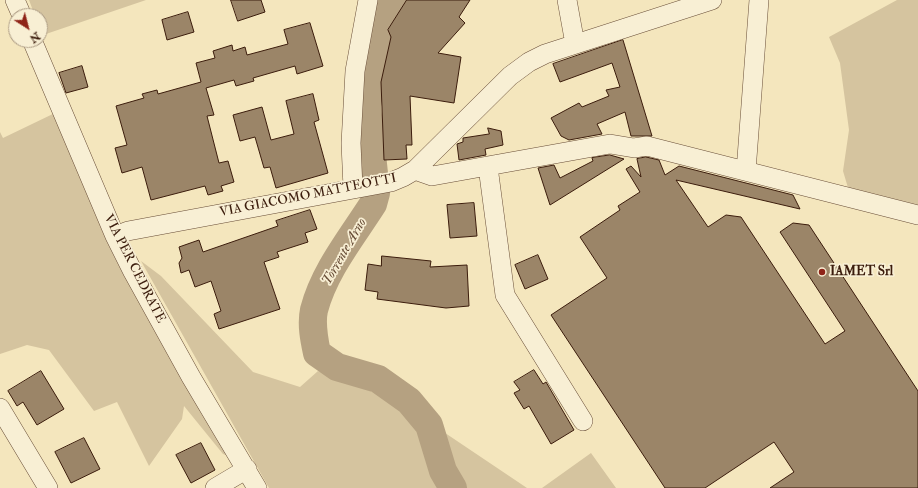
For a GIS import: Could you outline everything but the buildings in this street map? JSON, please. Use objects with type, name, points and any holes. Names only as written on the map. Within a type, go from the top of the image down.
[{"type":"street","points":[[357,187],[351,136],[355,71],[368,0]]},
{"type":"street","points":[[567,0],[575,44]]},
{"type":"street","name":"VIA GIACOMO MATTEOTTI","points":[[115,236],[128,231],[357,187],[391,182],[415,170],[510,76],[529,62],[545,54],[712,0]]},
{"type":"street","points":[[746,171],[759,0]]},
{"type":"street","name":"VIA PER CEDRATE","points":[[35,48],[115,236],[133,272],[191,378],[247,469],[257,488]]},
{"type":"street","points":[[415,170],[432,176],[610,144],[634,148],[647,146],[918,215]]},
{"type":"street","points":[[488,167],[505,295],[583,421]]},
{"type":"street","points":[[0,408],[48,488]]},
{"type":"street","points":[[215,488],[247,469]]},
{"type":"shaded area","points":[[29,0],[146,0],[48,33],[48,8],[32,8]]},
{"type":"shaded area","points":[[897,0],[918,0],[918,209],[849,191],[843,171],[849,130],[840,63],[829,37]]},
{"type":"shaded area","points":[[57,112],[80,177],[108,235],[229,456],[223,454],[184,406],[182,419],[149,466],[117,402],[94,411],[49,350],[27,345],[0,354],[0,132],[3,138]]},
{"type":"shaded area","points":[[141,261],[161,276],[253,372],[300,387],[318,371],[399,402],[527,488],[269,488]]},
{"type":"shaded area","points":[[591,453],[616,488],[542,488]]},
{"type":"waterway","name":"Torrente Arno","points":[[393,0],[378,30],[367,106],[376,193],[373,204],[339,255],[324,282],[314,310],[313,332],[317,353],[337,367],[378,379],[409,401],[429,425],[443,471],[453,488]]},
{"type":"place","name":"IAMET Srl","points":[[822,272]]}]
